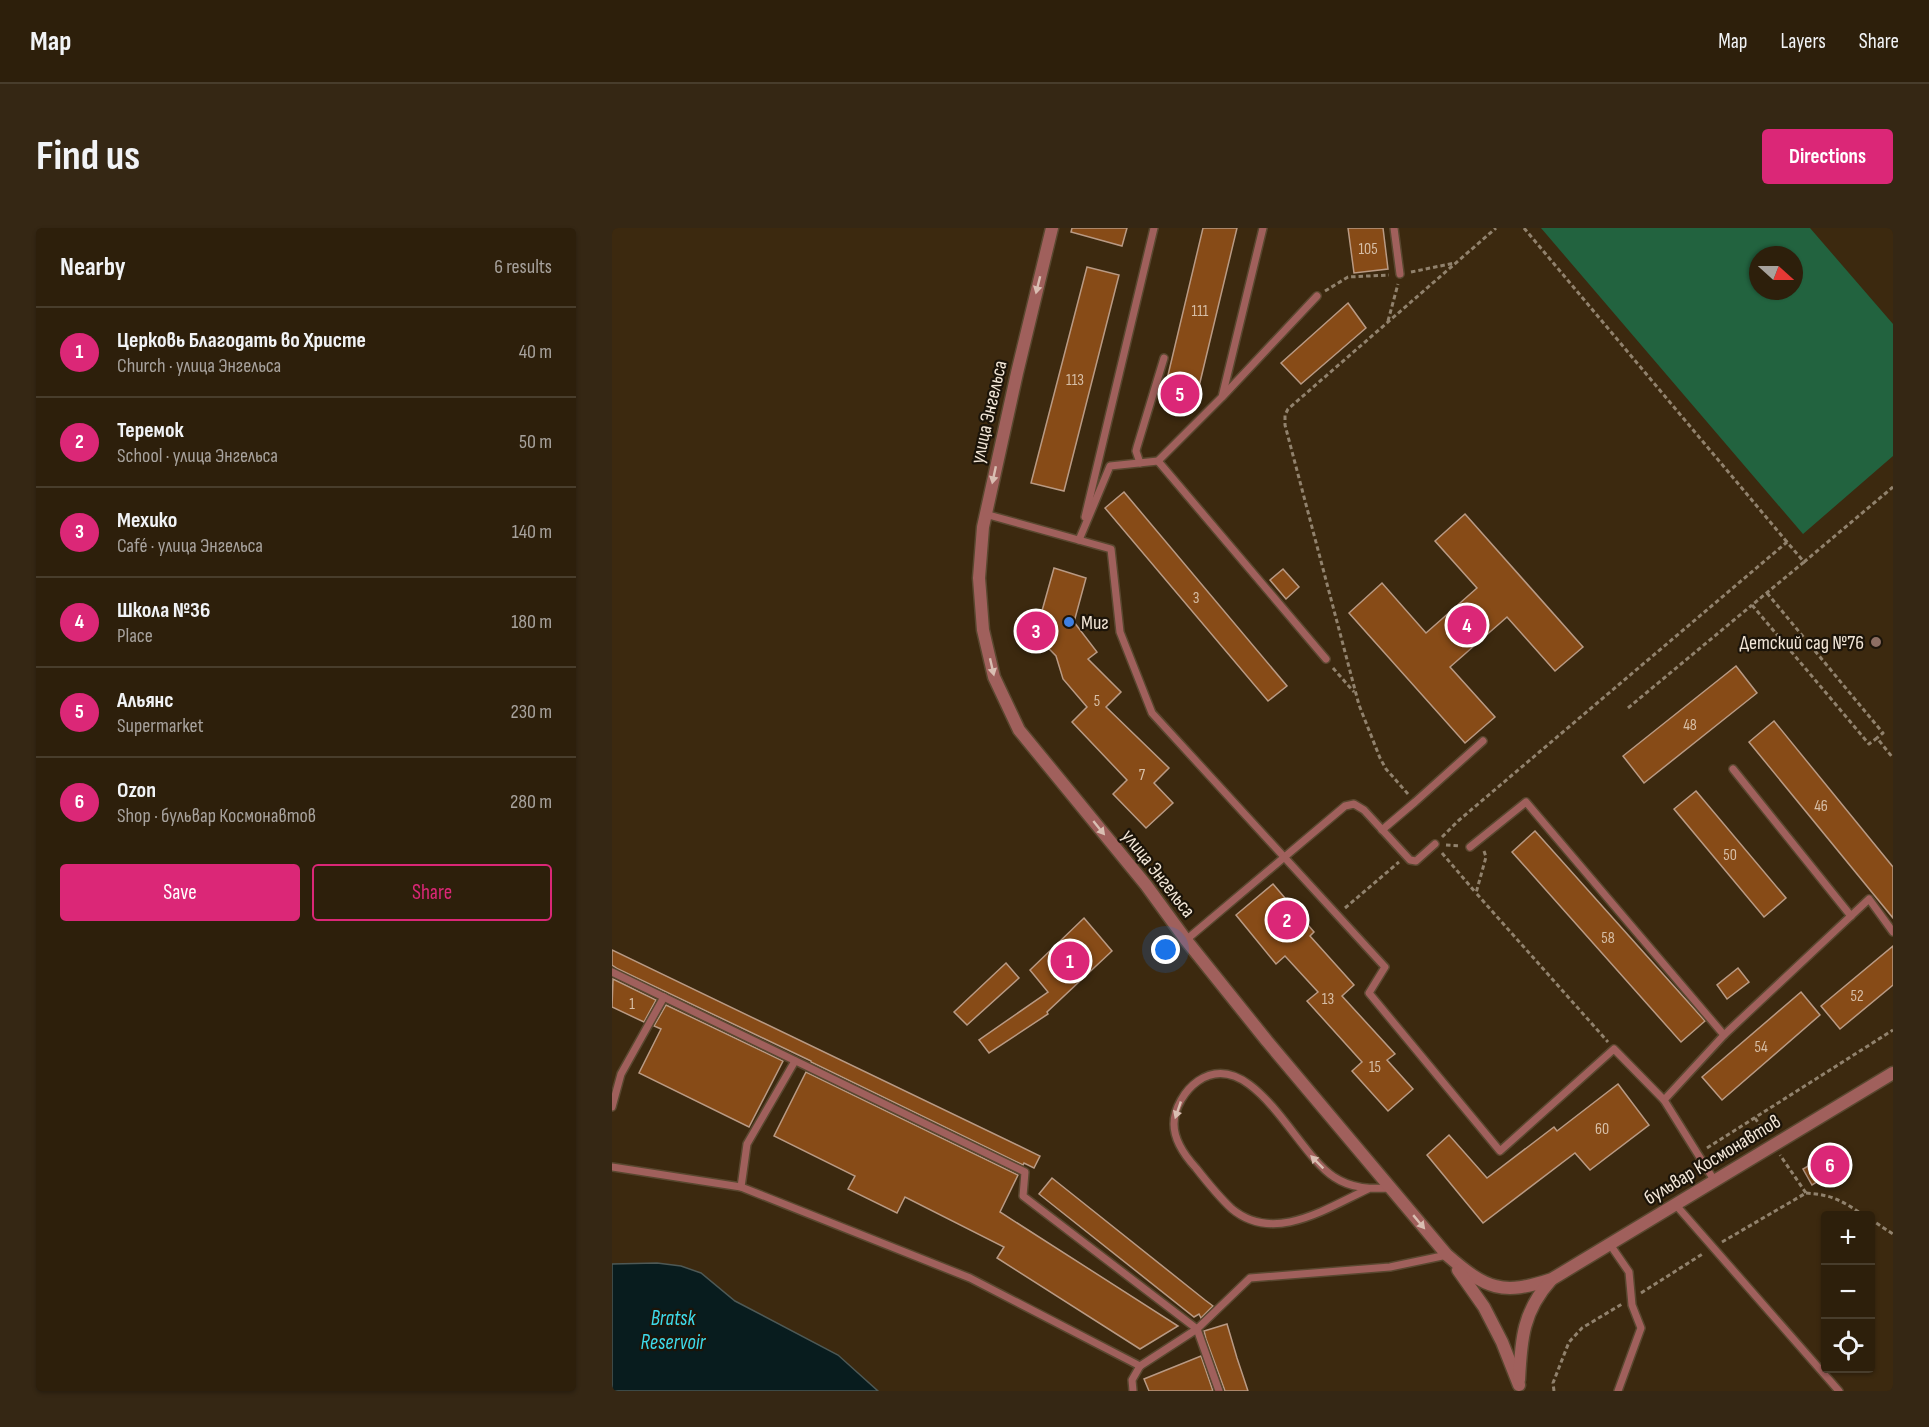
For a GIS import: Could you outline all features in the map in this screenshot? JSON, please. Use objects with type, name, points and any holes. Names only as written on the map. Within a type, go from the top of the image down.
[{"type":"street","name":"улица Энгельса","points":[[1052,228],[985,514],[979,578],[983,630],[994,677],[1019,730],[1146,885],[1186,940],[1267,1041],[1447,1255],[1467,1273],[1486,1283],[1509,1289],[1528,1287],[1552,1279]]},
{"type":"street","name":"бульвар Космонавтов","points":[[1552,1279],[1893,1073]]},
{"type":"street","points":[[1447,1255],[1484,1307],[1502,1341],[1520,1388]]},
{"type":"street","points":[[1520,1388],[1521,1345],[1527,1317],[1538,1294],[1552,1279]]},
{"type":"lane","points":[[1079,540],[1154,228]]},
{"type":"lane","points":[[1222,397],[1263,228]]},
{"type":"lane","points":[[1394,228],[1400,274]]},
{"type":"lane","points":[[1079,540],[1110,466],[1158,461],[1317,296]]},
{"type":"lane","points":[[1140,463],[1136,451],[1164,358]]},
{"type":"lane","points":[[1158,461],[1326,659]]},
{"type":"lane","points":[[985,514],[1111,549],[1120,632],[1152,713],[1338,913],[1385,967],[1370,993],[1500,1151],[1614,1049],[1664,1100],[1714,1180]]},
{"type":"lane","points":[[1382,830],[1483,741]]},
{"type":"lane","points":[[1733,769],[1851,916]]},
{"type":"lane","points":[[1470,847],[1526,802],[1724,1035]]},
{"type":"lane","points":[[1186,940],[1346,806],[1354,804],[1364,810],[1410,860],[1416,861],[1435,844]]},
{"type":"lane","points":[[1664,1100],[1724,1035],[1869,899],[1893,932]]},
{"type":"lane","points":[[612,972],[1025,1172],[1023,1196],[1197,1329],[1219,1391]]},
{"type":"lane","points":[[612,1107],[621,1074],[664,997]]},
{"type":"lane","points":[[741,1187],[747,1144],[795,1060]]},
{"type":"lane","points":[[1368,1189],[1293,1222],[1267,1224],[1250,1220],[1234,1210],[1214,1191],[1188,1158],[1178,1141],[1174,1124],[1177,1110],[1184,1096],[1196,1082],[1209,1075],[1224,1074],[1237,1077],[1261,1093],[1317,1163],[1334,1178],[1349,1185],[1368,1189],[1391,1188]]},
{"type":"lane","points":[[612,1167],[741,1187],[970,1278],[1140,1366]]},
{"type":"lane","points":[[1675,1204],[1839,1391]]},
{"type":"lane","points":[[1609,1243],[1629,1272],[1632,1305],[1641,1328],[1618,1391]]},
{"type":"lane","points":[[1133,1391],[1132,1380],[1140,1366],[1197,1329],[1250,1278],[1390,1267],[1447,1255]]},
{"type":"path","points":[[1415,802],[1386,769],[1356,694],[1285,425],[1285,416],[1288,409],[1496,228]]},
{"type":"path","points":[[1524,228],[1804,562]]},
{"type":"path","points":[[1317,296],[1348,277],[1400,274],[1456,262]]},
{"type":"path","points":[[1388,322],[1400,274]]},
{"type":"path","points":[[1628,708],[1893,487]]},
{"type":"path","points":[[1435,844],[1458,820],[1787,542]]},
{"type":"path","points":[[1752,605],[1869,744],[1877,738],[1883,733],[1767,593]]},
{"type":"path","points":[[1326,659],[1356,694]]},
{"type":"path","points":[[1877,738],[1893,758]]},
{"type":"path","points":[[1435,844],[1483,850],[1486,857],[1476,893]]},
{"type":"path","points":[[1435,844],[1614,1049]]},
{"type":"path","points":[[1338,913],[1405,857]]},
{"type":"path","points":[[1697,1154],[1893,1030]]},
{"type":"path","points":[[1755,1118],[1806,1193]]},
{"type":"path","points":[[1554,1391],[1553,1383],[1569,1342],[1582,1328],[1806,1193],[1826,1194],[1858,1211]]},
{"type":"path","points":[[1875,1222],[1893,1234]]},
{"type":"green space","points":[[1541,228],[1810,228],[1893,324],[1893,456],[1803,534]]},
{"type":"water","name":"Bratsk Reservoir","points":[[657,1263],[681,1266],[701,1273],[735,1301],[838,1355],[878,1391],[612,1391],[612,1264]]},
{"type":"building","points":[[1072,228],[1127,228],[1122,246],[1071,232]]},
{"type":"building","points":[[1203,228],[1237,228],[1196,399],[1164,392]]},
{"type":"building","points":[[1348,228],[1383,228],[1388,269],[1354,273]]},
{"type":"building","points":[[1087,267],[1119,275],[1064,491],[1031,483]]},
{"type":"building","points":[[1348,303],[1366,328],[1301,384],[1281,363]]},
{"type":"building","points":[[1124,492],[1287,686],[1268,701],[1105,508]]},
{"type":"building","points":[[1465,514],[1583,647],[1555,671],[1507,617],[1450,667],[1495,717],[1465,743],[1349,613],[1382,583],[1426,633],[1477,588],[1435,541]]},
{"type":"building","points":[[1054,568],[1086,578],[1074,622],[1097,652],[1088,659],[1121,692],[1106,707],[1169,768],[1154,783],[1173,803],[1146,828],[1113,794],[1127,780],[1072,722],[1087,707],[1063,679],[1056,656],[1029,628],[1040,618]]},
{"type":"building","points":[[1283,569],[1299,587],[1286,599],[1270,580]]},
{"type":"building","points":[[1736,666],[1757,693],[1644,783],[1623,756]]},
{"type":"building","points":[[1774,721],[1893,867],[1893,918],[1749,742]]},
{"type":"building","points":[[1696,791],[1786,898],[1764,917],[1674,809]]},
{"type":"building","points":[[1535,831],[1705,1021],[1681,1042],[1512,852]]},
{"type":"building","points":[[1273,884],[1314,932],[1310,936],[1354,985],[1342,996],[1395,1054],[1387,1060],[1413,1089],[1388,1111],[1352,1071],[1362,1062],[1307,1001],[1318,992],[1285,956],[1276,964],[1236,915]]},
{"type":"building","points":[[1084,918],[1112,951],[1047,1012],[1048,1014],[989,1053],[979,1040],[1048,992],[1030,970]]},
{"type":"building","points":[[1893,946],[1893,985],[1840,1029],[1821,1006]]},
{"type":"building","points":[[612,950],[1040,1156],[1034,1168],[1024,1163],[1023,1165],[618,969],[612,965]]},
{"type":"building","points":[[1006,963],[1019,978],[967,1025],[954,1012]]},
{"type":"building","points":[[1738,968],[1749,982],[1727,999],[1717,985]]},
{"type":"building","points":[[613,979],[656,1000],[644,1022],[612,1007]]},
{"type":"building","points":[[1801,992],[1820,1015],[1722,1100],[1702,1077]]},
{"type":"building","points":[[666,1005],[783,1061],[749,1127],[639,1073],[661,1029],[654,1026]]},
{"type":"building","points":[[806,1072],[1018,1175],[1000,1212],[1178,1326],[1140,1349],[997,1258],[1004,1247],[905,1197],[897,1213],[848,1189],[855,1176],[774,1136]]},
{"type":"building","points":[[1618,1084],[1649,1125],[1590,1170],[1575,1153],[1483,1223],[1427,1155],[1449,1135],[1487,1178],[1554,1127],[1557,1131]]},
{"type":"building","points":[[1832,1152],[1841,1167],[1812,1185],[1803,1169]]},
{"type":"building","points":[[1052,1178],[1213,1306],[1201,1318],[1199,1314],[1194,1317],[1039,1194]]},
{"type":"building","points":[[1227,1324],[1248,1391],[1225,1391],[1206,1339],[1204,1331]]},
{"type":"building","points":[[1201,1356],[1213,1391],[1149,1391],[1144,1379]]},
{"type":"place","name":"Альянс","points":[[1180,394]]},
{"type":"place","name":"Миг","points":[[1069,622]]},
{"type":"place","name":"Школа №36","points":[[1467,625]]},
{"type":"place","name":"Мехико","points":[[1036,631]]},
{"type":"place","name":"Детский сад №76","points":[[1876,642]]},
{"type":"place","name":"Теремок","points":[[1287,920]]},
{"type":"place","name":"Церковь Благодать во Христе","points":[[1070,961]]},
{"type":"place","name":"Ozon","points":[[1830,1165]]}]
